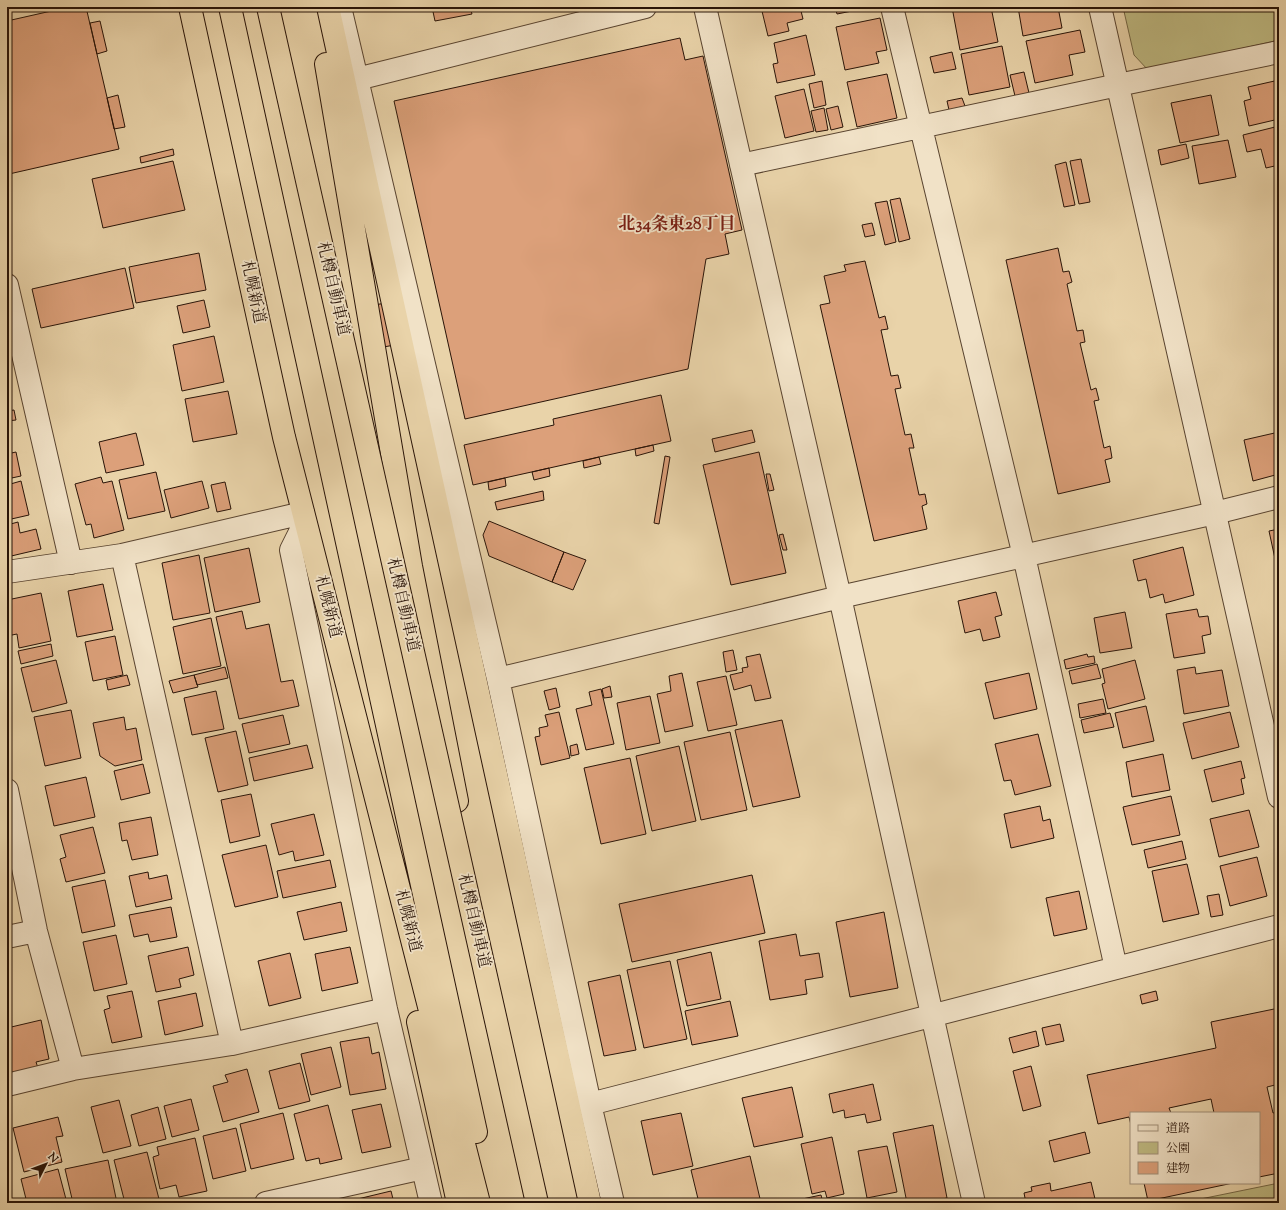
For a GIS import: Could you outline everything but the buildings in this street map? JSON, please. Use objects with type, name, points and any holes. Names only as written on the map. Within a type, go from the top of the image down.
[{"type":"highway","name":"札幌新道","points":[[190,7],[284,436],[480,1203]]},
{"type":"highway","points":[[230,7],[492,1203]]},
{"type":"highway","name":"札樽自動車道","points":[[268,7],[537,1203]]},
{"type":"highway","points":[[317,7],[411,566],[537,1203]]},
{"type":"highway","points":[[328,7],[590,1203]]},
{"type":"highway","points":[[382,823],[380,857],[432,1081],[458,1203]]},
{"type":"street","points":[[340,7],[498,679],[590,1104],[613,1203]]},
{"type":"street","points":[[357,79],[645,7]]},
{"type":"street","points":[[705,7],[840,597],[974,1203]]},
{"type":"street","points":[[892,7],[1024,556],[1116,968]]},
{"type":"street","points":[[1100,7],[1279,797]]},
{"type":"street","points":[[742,165],[1279,52]]},
{"type":"street","points":[[7,284],[71,563]]},
{"type":"street","points":[[498,679],[840,597],[1215,513],[1279,497]]},
{"type":"street","points":[[7,572],[122,555],[304,518]]},
{"type":"street","points":[[304,518],[291,550],[386,1009],[431,1203]]},
{"type":"street","points":[[122,555],[232,1044]]},
{"type":"street","points":[[7,790],[36,931],[72,1069]]},
{"type":"street","points":[[590,1104],[1279,926]]},
{"type":"street","points":[[7,937],[36,931]]},
{"type":"street","points":[[7,1084],[72,1069],[232,1044],[386,1009]]},
{"type":"street","points":[[266,1203],[423,1168]]},
{"type":"green space","points":[[1123,7],[1279,7],[1279,40],[1148,70],[1134,55]]},
{"type":"green space","points":[[1279,1183],[1279,1203],[1181,1203]]},
{"type":"district","name":"北34条東28丁目","points":[[677,225]]}]
